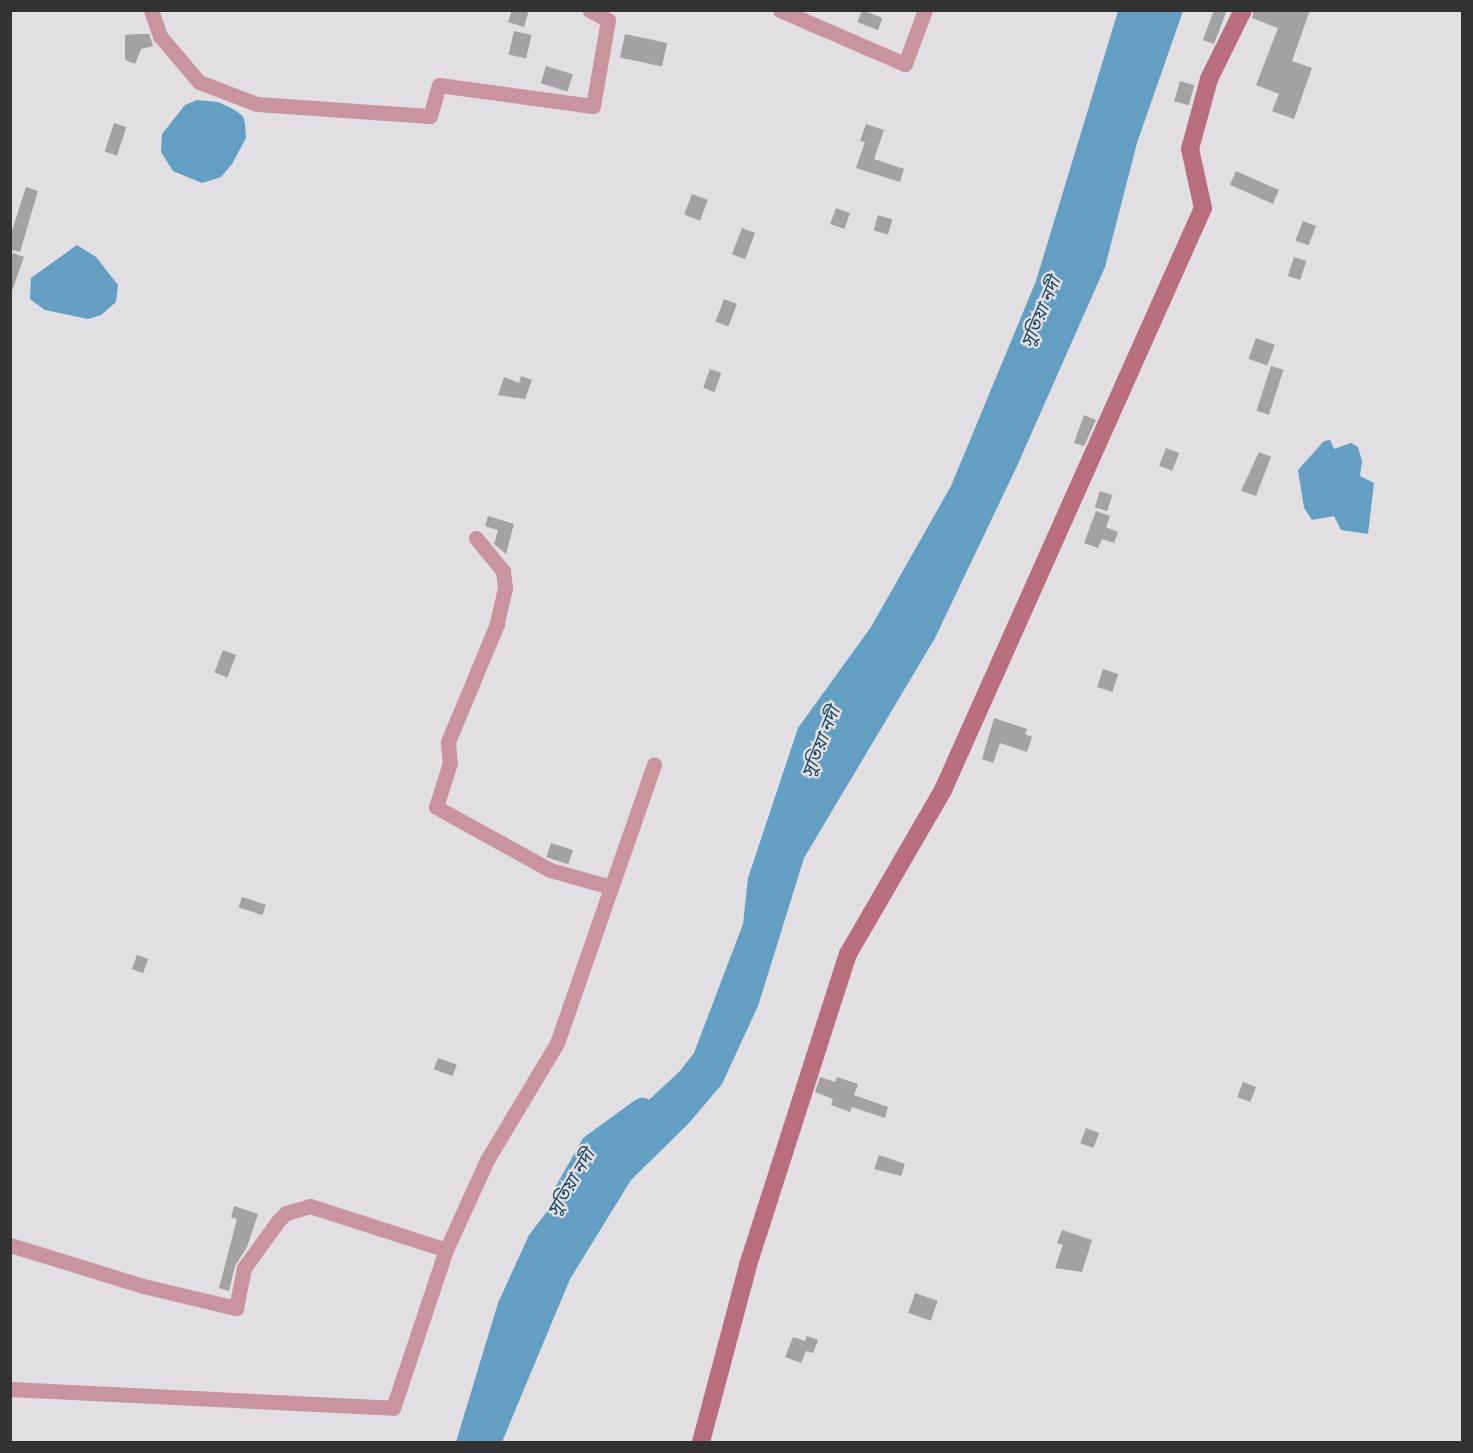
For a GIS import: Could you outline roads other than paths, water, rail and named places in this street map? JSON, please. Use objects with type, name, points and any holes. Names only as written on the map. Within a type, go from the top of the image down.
[{"type":"street","points":[[151,10],[160,36],[199,82],[248,101],[430,116],[439,85],[593,106],[608,20],[590,10]]},
{"type":"street","points":[[780,10],[904,64],[925,10]]},
{"type":"street","points":[[701,1443],[748,1265],[848,954],[943,790],[1203,208],[1191,149],[1209,79],[1243,10]]},
{"type":"street","points":[[476,538],[503,571],[505,588],[497,624],[448,742],[450,763],[436,807],[550,870],[611,887]]},
{"type":"street","points":[[10,1389],[393,1408],[446,1250],[487,1160],[556,1043],[654,764]]},
{"type":"street","points":[[10,1245],[143,1286],[236,1308],[244,1268],[278,1221],[286,1213],[310,1206],[446,1250]]},
{"type":"water","points":[[1118,11],[1183,11],[1137,143],[1105,267],[1017,466],[935,638],[804,858],[758,1006],[722,1084],[689,1123],[631,1180],[570,1279],[502,1442],[456,1442],[498,1303],[529,1235],[593,1152],[680,1071],[694,1053],[743,924],[748,878],[798,728],[871,627],[951,486],[1036,281]]},
{"type":"water","points":[[197,100],[218,102],[243,116],[246,138],[232,164],[221,177],[202,183],[173,171],[161,152],[162,134],[185,105]]},
{"type":"water","points":[[77,245],[96,257],[118,285],[116,302],[101,315],[88,319],[45,310],[30,299],[31,278]]},
{"type":"water","points":[[1330,440],[1334,449],[1351,443],[1358,447],[1362,461],[1360,476],[1374,483],[1368,534],[1341,530],[1334,516],[1312,520],[1304,508],[1298,470],[1324,441]]},
{"type":"waterway","name":"সুতিয়া নদী","points":[[567,1193],[593,1147],[642,1111]]}]
